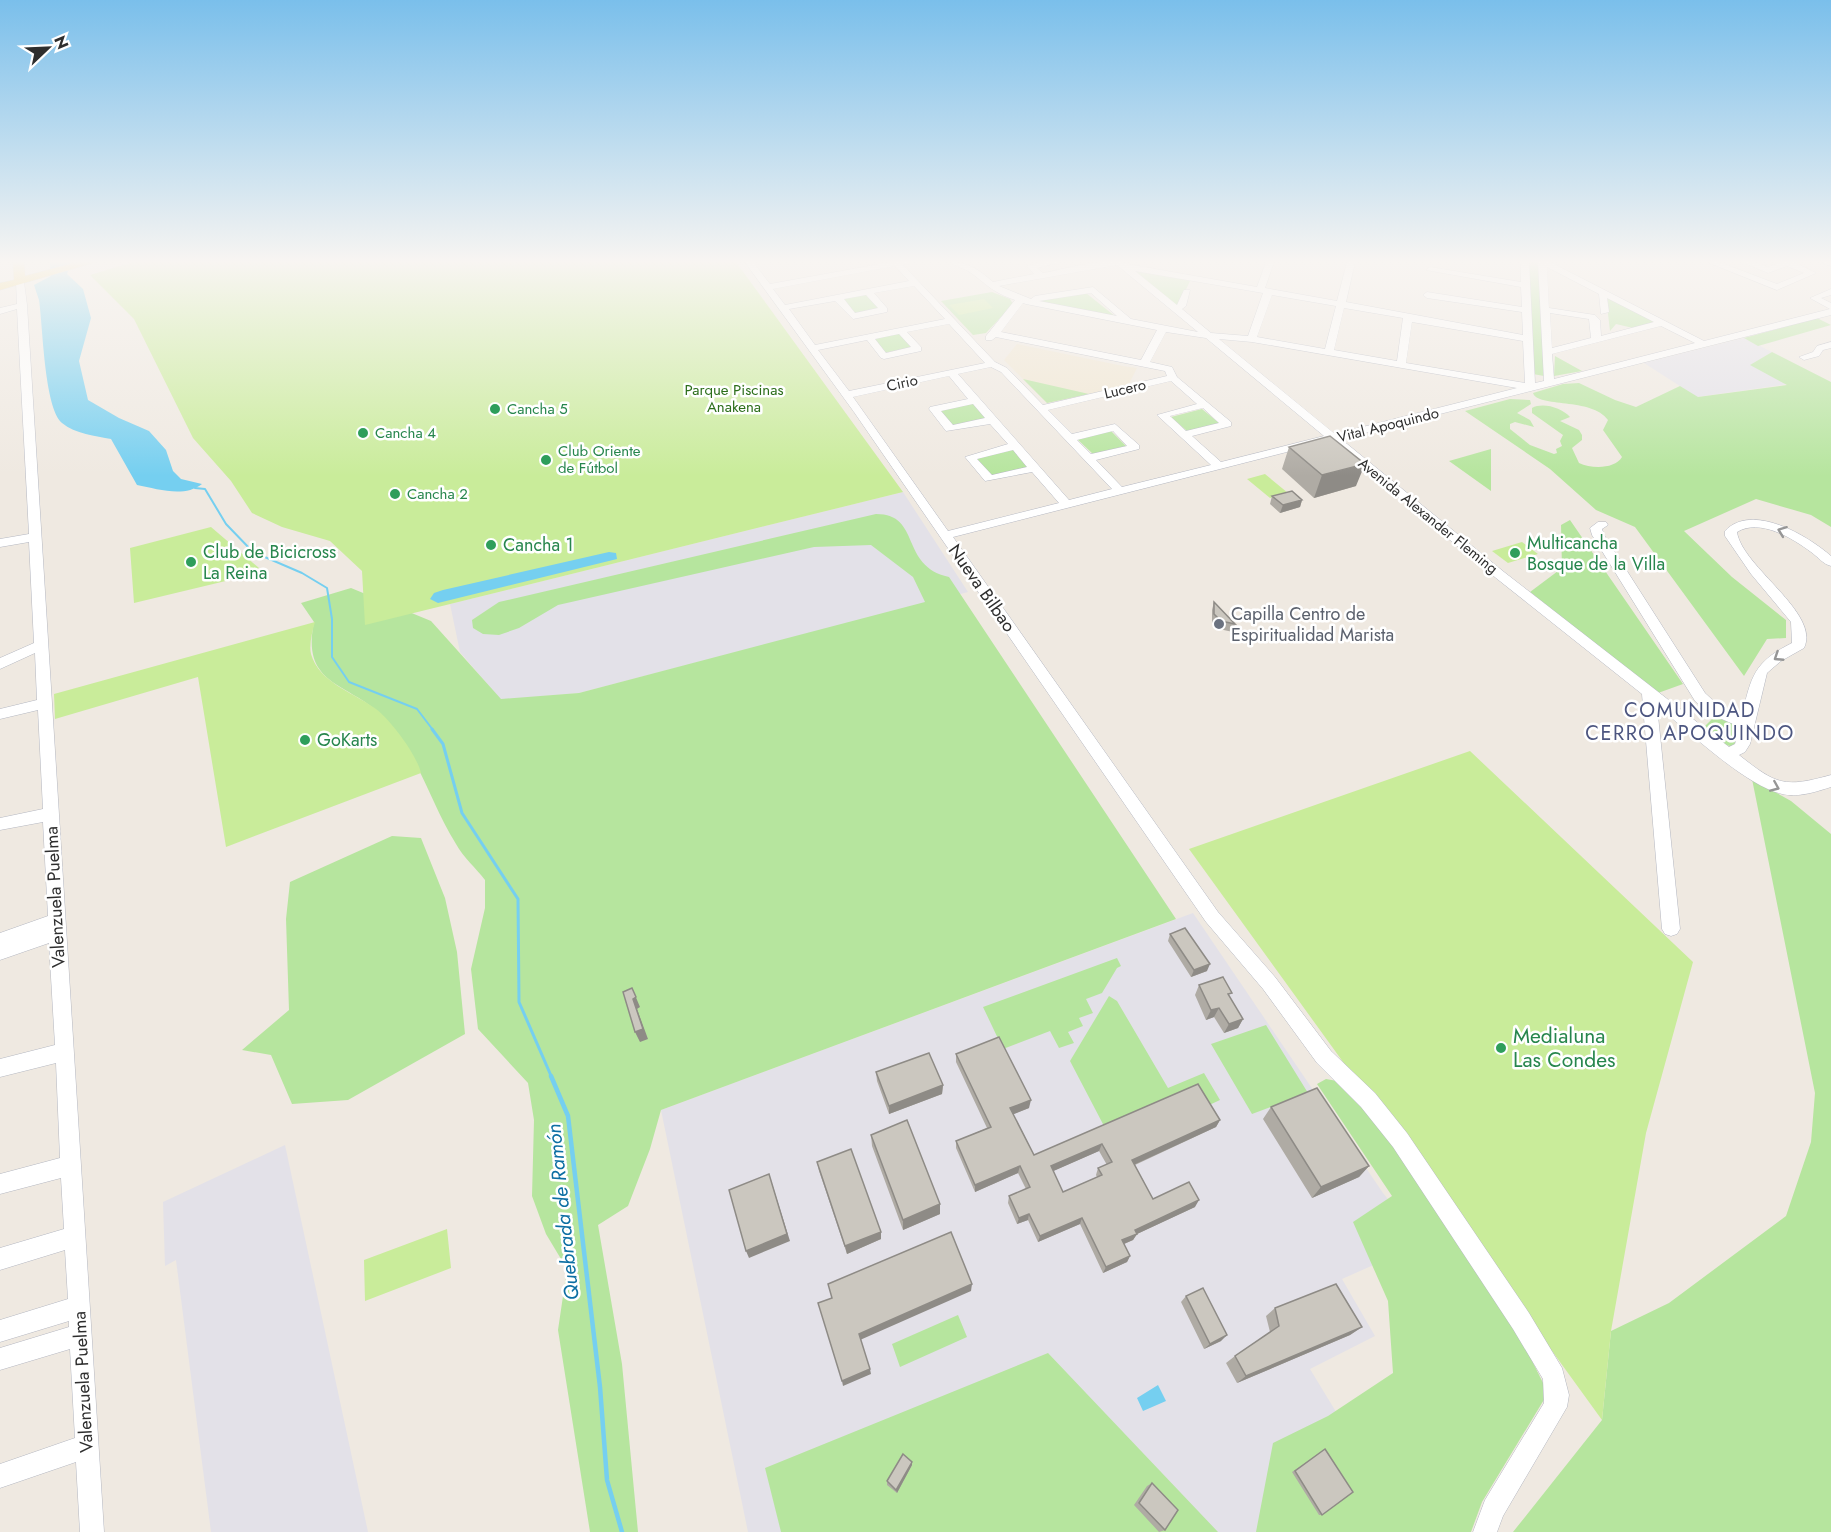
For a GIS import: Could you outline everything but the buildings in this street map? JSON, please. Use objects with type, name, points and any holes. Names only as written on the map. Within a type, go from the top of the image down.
[{"type":"street","name":"Valenzuela Puelma","points":[[24,333],[92,1532]]},
{"type":"street","name":"Nueva Bilbao","points":[[801,333],[847,395],[1212,917],[1269,983],[1324,1058],[1368,1100],[1400,1140],[1521,1321],[1554,1376],[1557,1395],[1555,1407],[1494,1509],[1485,1532]]},
{"type":"street","points":[[812,348],[887,333]]},
{"type":"street","points":[[868,337],[885,356],[918,349],[903,333]]},
{"type":"street","points":[[963,333],[992,364],[1004,370],[1042,408],[1121,492]]},
{"type":"street","name":"Lucero","points":[[1144,364],[1159,333]]},
{"type":"street","points":[[1197,333],[1329,351],[1532,388],[1528,333]]},
{"type":"street","points":[[1252,339],[1253,333]]},
{"type":"street","points":[[1329,351],[1334,333]]},
{"type":"street","points":[[1401,364],[1406,333]]},
{"type":"street","points":[[1498,333],[1528,339]]},
{"type":"street","points":[[1546,333],[1549,384]]},
{"type":"street","points":[[1596,333],[1596,339]]},
{"type":"street","points":[[1547,352],[1619,333]]},
{"type":"street","points":[[1682,333],[1703,344]]},
{"type":"street","name":"Vital Apoquindo","points":[[945,536],[1745,333]]},
{"type":"street","points":[[971,342],[995,334]]},
{"type":"street","name":"Lucero","points":[[995,334],[1169,369],[1173,378],[1042,408]]},
{"type":"street","name":"Avenida Alexander Fleming","points":[[1207,335],[1333,439],[1754,775],[1782,790],[1798,791],[1831,781]]},
{"type":"street","points":[[1804,357],[1816,354],[1820,348],[1831,345]]},
{"type":"street","name":"Cirio","points":[[847,395],[992,364]]},
{"type":"street","points":[[951,373],[1067,505]]},
{"type":"street","points":[[1173,378],[1227,424],[1184,435]]},
{"type":"street","points":[[975,400],[934,410],[950,429],[992,420]]},
{"type":"street","points":[[1204,405],[1162,415],[1220,467]]},
{"type":"street","points":[[1070,438],[1115,427],[1136,447],[1089,458]]},
{"type":"street","points":[[1016,446],[970,457],[988,479],[1035,468]]},
{"type":"street","points":[[1727,754],[1740,748],[1759,676],[1772,660],[1799,645],[1797,621],[1755,571],[1731,531],[1741,525],[1760,524],[1770,527],[1806,543],[1831,562]]},
{"type":"street","points":[[1602,525],[1596,528],[1598,535],[1700,697],[1713,710],[1745,723]]},
{"type":"street","points":[[0,543],[35,537]]},
{"type":"street","points":[[0,664],[41,645]]},
{"type":"street","points":[[1649,693],[1671,929]]},
{"type":"street","points":[[0,714],[44,703]]},
{"type":"street","points":[[0,824],[50,814]]},
{"type":"street","points":[[0,940],[57,927]]},
{"type":"street","points":[[0,952],[57,927]]},
{"type":"street","points":[[0,1058],[64,1046]]},
{"type":"street","points":[[0,1068],[64,1046]]},
{"type":"street","points":[[0,1184],[71,1165]]},
{"type":"street","points":[[0,1259],[75,1236]]},
{"type":"street","points":[[0,1331],[79,1307]]},
{"type":"street","points":[[0,1359],[80,1335]]},
{"type":"street","points":[[0,1476],[87,1446]]},
{"type":"shaded area","points":[[1744,338],[1772,352],[1751,365],[1788,384],[1697,397],[1644,363]]},
{"type":"shaded area","points":[[1017,344],[1137,368],[1128,386],[1047,403],[1004,360]]},
{"type":"shaded area","points":[[903,492],[968,592],[579,693],[501,700],[460,652],[450,604]]},
{"type":"shaded area","points":[[1193,913],[1383,1193],[1423,1243],[1342,1279],[1375,1336],[1310,1369],[1409,1532],[748,1532],[661,1110]]},
{"type":"shaded area","points":[[285,1145],[368,1532],[211,1532],[176,1260],[165,1266],[163,1202]]},
{"type":"green space","name":"Club Oriente de Fútbol","points":[[141,333],[788,333],[903,492],[365,625],[362,571],[330,541],[282,527],[252,513],[231,481],[193,438]]},
{"type":"green space","points":[[902,333],[914,347],[884,353],[871,337]]},
{"type":"green space","points":[[1532,333],[1542,333],[1544,376],[1533,374]]},
{"type":"green space","points":[[1760,333],[1801,333],[1758,346],[1744,338]]},
{"type":"green space","points":[[1772,352],[1831,382],[1831,527],[1811,515],[1756,499],[1684,531],[1732,577],[1786,620],[1786,638],[1767,639],[1744,676],[1635,527],[1596,510],[1550,469],[1465,411],[1510,399],[1530,400],[1531,404],[1517,413],[1530,420],[1534,427],[1515,422],[1510,424],[1510,429],[1530,445],[1554,454],[1557,453],[1556,449],[1562,446],[1560,441],[1563,435],[1532,413],[1532,408],[1547,406],[1557,409],[1570,417],[1560,421],[1579,430],[1582,435],[1582,440],[1572,448],[1579,463],[1596,467],[1609,466],[1622,457],[1603,430],[1608,420],[1590,408],[1544,400],[1537,398],[1533,393],[1563,384],[1579,383],[1636,407],[1680,386],[1698,397],[1787,385],[1750,365]]},
{"type":"green space","points":[[1555,356],[1582,371],[1554,376]]},
{"type":"green space","points":[[1023,379],[1089,394],[1047,403]]},
{"type":"green space","points":[[974,403],[987,418],[952,426],[939,411]]},
{"type":"green space","points":[[1202,409],[1219,423],[1187,431],[1171,417]]},
{"type":"green space","points":[[1111,431],[1126,446],[1093,454],[1077,439]]},
{"type":"green space","points":[[1491,449],[1491,491],[1449,461]]},
{"type":"green space","points":[[1013,450],[1027,467],[989,476],[975,459]]},
{"type":"green space","points":[[1265,474],[1288,493],[1270,498],[1247,479]]},
{"type":"green space","points":[[876,514],[890,516],[900,522],[923,563],[933,571],[949,577],[1176,919],[661,1110],[650,1149],[628,1206],[598,1225],[622,1364],[638,1532],[590,1532],[558,1330],[567,1269],[546,1234],[532,1196],[534,1120],[528,1083],[478,1029],[471,969],[485,908],[485,880],[456,844],[398,735],[373,708],[332,682],[322,672],[315,660],[312,644],[314,622],[301,603],[351,588],[431,621],[501,699],[579,693],[925,602],[913,577],[871,545],[814,547],[558,605],[519,628],[499,635],[483,634],[473,628],[472,620],[499,602]]},
{"type":"green space","points":[[1570,520],[1683,684],[1658,693],[1530,592],[1562,568],[1561,525]]},
{"type":"green space","name":"Club de Bicicross La Reina","points":[[211,527],[259,568],[234,579],[134,603],[130,548]]},
{"type":"green space","name":"Multicancha Bosque de la Villa","points":[[1522,542],[1538,554],[1508,563],[1492,551]]},
{"type":"green space","name":"GoKarts","points":[[315,622],[310,647],[315,664],[329,679],[373,707],[387,719],[408,747],[421,773],[226,847],[198,677],[55,719],[54,694]]},
{"type":"green space","points":[[1714,717],[1738,725],[1734,747],[1714,737],[1705,726]]},
{"type":"green space","name":"Medialuna Las Condes","points":[[1470,751],[1693,962],[1646,1133],[1611,1331],[1602,1420],[1189,849]]},
{"type":"green space","points":[[1752,779],[1791,801],[1831,834],[1831,1532],[1513,1532],[1602,1420],[1611,1331],[1669,1303],[1786,1216],[1811,1142],[1815,1093]]},
{"type":"green space","points":[[392,836],[421,838],[445,898],[457,952],[465,1034],[348,1100],[292,1104],[271,1055],[242,1050],[289,1010],[286,919],[290,882]]},
{"type":"green space","points":[[1117,958],[1121,966],[1117,968],[1102,993],[1086,999],[1093,1013],[1079,1018],[1083,1026],[1068,1032],[1074,1043],[1059,1048],[1050,1031],[1003,1049],[983,1007]]},
{"type":"green space","points":[[1109,996],[1117,1001],[1168,1088],[1204,1073],[1220,1100],[1205,1107],[1104,1126],[1070,1061]]},
{"type":"green space","points":[[1266,1025],[1308,1093],[1252,1114],[1211,1044]]},
{"type":"green space","points":[[1326,1079],[1337,1081],[1418,1130],[1548,1393],[1482,1502],[1471,1532],[1256,1532],[1273,1443],[1328,1416],[1393,1373],[1388,1301],[1353,1222],[1392,1196],[1317,1084]]},
{"type":"green space","points":[[447,1229],[451,1268],[365,1301],[364,1260]]},
{"type":"green space","points":[[958,1315],[967,1337],[900,1367],[892,1344]]},
{"type":"green space","points":[[1048,1353],[1218,1532],[781,1532],[765,1468]]},
{"type":"water","points":[[42,333],[87,333],[79,361],[88,400],[119,418],[149,431],[166,450],[173,471],[181,479],[202,484],[179,492],[137,485],[111,439],[79,432],[62,423],[51,401]]},
{"type":"water","points":[[609,552],[616,553],[617,559],[438,603],[430,599],[434,593],[443,590]]},
{"type":"water","points":[[1158,1385],[1166,1401],[1143,1411],[1137,1398]]},
{"type":"waterway","name":"Quebrada de Ramón","points":[[195,488],[205,489],[226,524],[253,552],[302,573],[327,588],[332,619],[332,657],[349,682],[417,709],[433,730]]},
{"type":"waterway","name":"Quebrada de Ramón","points":[[432,729],[443,744],[462,813],[518,899],[519,1002],[552,1078]]},
{"type":"waterway","name":"Quebrada de Ramón","points":[[551,1076],[568,1116],[600,1387],[607,1480],[622,1532]]},
{"type":"place","name":"Cancha 5","points":[[495,409]]},
{"type":"place","name":"Cancha 4","points":[[363,433]]},
{"type":"place","name":"Club Oriente de Fútbol","points":[[546,460]]},
{"type":"place","name":"Cancha 2","points":[[395,494]]},
{"type":"place","name":"Cancha 1","points":[[491,545]]},
{"type":"place","name":"Multicancha Bosque de la Villa","points":[[1515,553]]},
{"type":"place","name":"Club de Bicicross La Reina","points":[[191,562]]},
{"type":"place","name":"Capilla Centro de Espiritualidad Marista","points":[[1219,624]]},
{"type":"place","name":"GoKarts","points":[[305,740]]},
{"type":"place","name":"Medialuna Las Condes","points":[[1501,1048]]},
{"type":"district","name":"COMUNIDAD CERRO APOQUINDO","points":[[1690,722]]},
{"type":"park label","name":"Parque Piscinas Anakena","points":[[734,398]]}]
